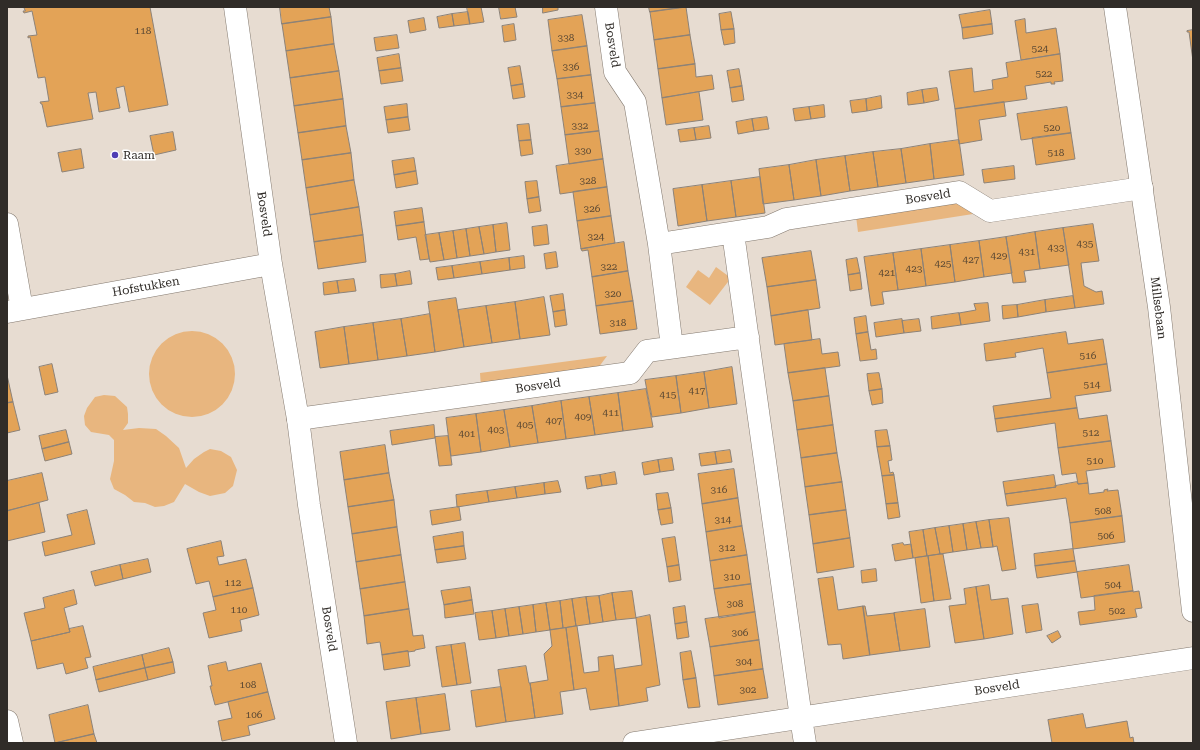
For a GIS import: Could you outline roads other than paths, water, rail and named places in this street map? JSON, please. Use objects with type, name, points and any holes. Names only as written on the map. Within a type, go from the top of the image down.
[{"type":"street","name":"Bosveld","points":[[235,7],[271,264],[298,419],[309,506],[346,743]]},
{"type":"street","name":"Bosveld","points":[[606,7],[615,72],[635,102],[659,244],[672,347]]},
{"type":"street","name":"Millsebaan","points":[[1115,7],[1159,307],[1193,611]]},
{"type":"street","name":"Bosveld","points":[[659,244],[768,227],[786,219],[959,192],[990,212],[1142,188]]},
{"type":"street","name":"Hofstukken","points":[[7,224],[14,311],[271,264]]},
{"type":"street","points":[[733,233],[805,743]]},
{"type":"street","name":"Bosveld","points":[[298,419],[630,373],[647,351],[748,337]]},
{"type":"street","name":"Bosveld","points":[[634,743],[1193,658]]},
{"type":"street","points":[[7,721],[12,743]]},
{"type":"place","name":"Raam","points":[[115,155]]}]
